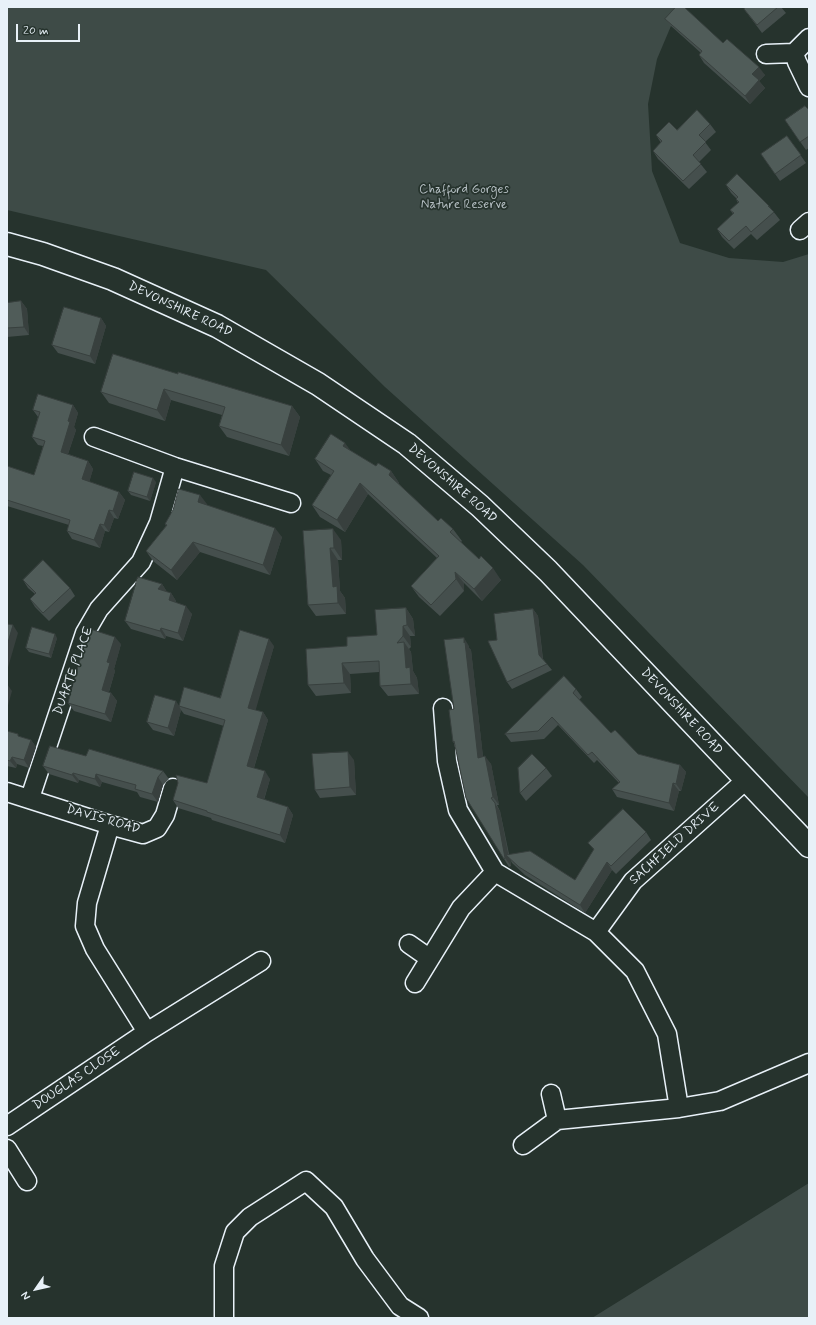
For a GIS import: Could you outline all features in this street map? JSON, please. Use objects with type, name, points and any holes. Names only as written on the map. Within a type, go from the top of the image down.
[{"type":"main road","name":"DEVONSHIRE ROAD","points":[[7,244],[43,254],[113,279],[217,326],[318,384],[407,444],[480,506],[548,571],[809,846]]},
{"type":"street","points":[[766,54],[794,53],[809,38]]},
{"type":"street","points":[[794,53],[809,87]]},
{"type":"street","points":[[94,436],[175,467],[291,502]]},
{"type":"street","name":"DUARTE PLACE","points":[[30,798],[85,633],[99,610],[141,562],[158,523],[175,467]]},
{"type":"street","points":[[443,708],[447,761],[458,810],[495,872],[596,932],[635,971],[667,1034],[679,1108]]},
{"type":"street","name":"SACHFIELD DRIVE","points":[[596,932],[633,881],[746,780]]},
{"type":"street","name":"DAVIS ROAD","points":[[7,792],[143,834],[157,828],[165,815],[173,788]]},
{"type":"street","points":[[110,825],[87,903],[85,926],[95,949],[147,1032]]},
{"type":"street","points":[[415,983],[461,908],[495,872]]},
{"type":"street","points":[[408,944],[429,958]]},
{"type":"street","name":"DOUGLAS CLOSE","points":[[7,1126],[147,1032],[261,961]]},
{"type":"street","points":[[523,1145],[557,1120],[679,1108],[720,1101],[809,1063]]},
{"type":"street","points":[[552,1094],[557,1120]]},
{"type":"street","points":[[7,1149],[27,1181]]},
{"type":"street","points":[[224,1318],[224,1266],[235,1232],[250,1217],[306,1181],[334,1207],[365,1259],[400,1306],[419,1318]]},
{"type":"green space","name":"Chafford Gorges Nature Reserve","points":[[7,7],[679,7],[657,59],[648,104],[652,171],[680,243],[729,258],[783,262],[809,254],[809,798],[583,565],[385,387],[266,270],[7,210]]},
{"type":"green space","points":[[809,1183],[809,1318],[592,1318]]},
{"type":"building","points":[[676,7],[684,7],[723,43],[727,39],[759,67],[752,74],[759,80],[745,96],[699,55],[702,51],[665,19]]},
{"type":"building","points":[[746,7],[778,7],[757,25],[744,9]]},
{"type":"building","points":[[805,106],[809,110],[809,136],[800,142],[785,120]]},
{"type":"building","points":[[697,110],[710,124],[699,135],[706,142],[693,155],[701,164],[683,181],[653,151],[662,141],[656,135],[669,122],[677,130]]},
{"type":"building","points":[[787,136],[801,155],[775,174],[761,154]]},
{"type":"building","points":[[737,174],[774,212],[751,232],[746,226],[729,241],[717,229],[734,213],[730,210],[739,202],[736,199],[738,197],[726,185]]},
{"type":"building","points":[[21,301],[24,327],[7,328],[7,303]]},
{"type":"building","points":[[64,307],[101,318],[90,356],[52,345]]},
{"type":"building","points":[[113,354],[292,406],[281,445],[219,426],[225,407],[164,389],[157,410],[101,392]]},
{"type":"building","points":[[38,394],[73,405],[68,421],[70,422],[61,452],[88,461],[82,479],[119,492],[113,511],[109,510],[104,525],[100,524],[94,540],[67,531],[70,520],[7,500],[7,466],[34,475],[45,441],[32,437],[40,412],[33,410]]},
{"type":"building","points":[[331,434],[345,443],[343,446],[376,466],[378,463],[391,471],[389,475],[438,521],[441,518],[453,529],[450,532],[479,559],[481,556],[493,568],[474,589],[455,572],[456,579],[431,605],[411,586],[439,556],[360,483],[337,520],[312,505],[334,471],[315,459]]},
{"type":"building","points":[[134,472],[153,478],[147,497],[128,491]]},
{"type":"building","points":[[179,489],[200,495],[198,502],[275,528],[263,565],[193,542],[171,570],[146,551],[167,525],[165,524],[173,510]]},
{"type":"building","points":[[333,529],[334,548],[330,548],[333,587],[337,586],[338,603],[308,605],[303,531]]},
{"type":"building","points":[[43,560],[70,588],[43,613],[30,599],[36,593],[23,580]]},
{"type":"building","points":[[138,577],[162,584],[158,589],[171,593],[169,600],[186,606],[178,633],[161,628],[160,631],[125,621]]},
{"type":"building","points":[[406,608],[407,625],[403,626],[403,636],[397,643],[404,642],[406,668],[410,667],[411,684],[380,686],[379,661],[342,663],[344,683],[308,685],[306,649],[347,646],[347,637],[377,635],[375,610]]},
{"type":"building","points":[[533,609],[539,655],[547,664],[507,682],[488,641],[497,640],[494,614]]},
{"type":"building","points":[[7,624],[13,625],[7,646]]},
{"type":"building","points":[[32,627],[55,634],[49,654],[26,648]]},
{"type":"building","points":[[90,629],[115,637],[107,662],[110,663],[102,690],[111,693],[105,714],[68,703]]},
{"type":"building","points":[[240,630],[269,639],[248,708],[263,712],[247,766],[265,771],[257,797],[288,807],[280,835],[173,800],[178,783],[176,775],[207,783],[225,720],[179,706],[184,687],[220,698]]},
{"type":"building","points":[[464,638],[478,758],[485,756],[493,797],[491,798],[495,803],[504,859],[466,798],[454,741],[453,742],[449,710],[454,709],[444,640]]},
{"type":"building","points":[[564,676],[576,689],[573,693],[611,733],[615,730],[638,754],[680,765],[676,784],[673,783],[669,803],[612,789],[620,782],[592,752],[588,755],[552,717],[538,731],[505,734]]},
{"type":"building","points":[[155,695],[176,701],[168,728],[147,722]]},
{"type":"building","points":[[7,731],[31,740],[24,760],[12,757],[10,761],[7,760]]},
{"type":"building","points":[[50,746],[86,756],[89,749],[163,771],[158,777],[152,794],[135,789],[136,785],[96,774],[95,779],[73,773],[72,775],[43,766]]},
{"type":"building","points":[[348,752],[350,787],[315,790],[312,754]]},
{"type":"building","points":[[532,754],[546,768],[520,793],[518,768]]},
{"type":"building","points":[[623,809],[646,832],[611,866],[607,862],[580,905],[519,867],[506,855],[530,851],[575,880],[594,849],[588,843]]}]
